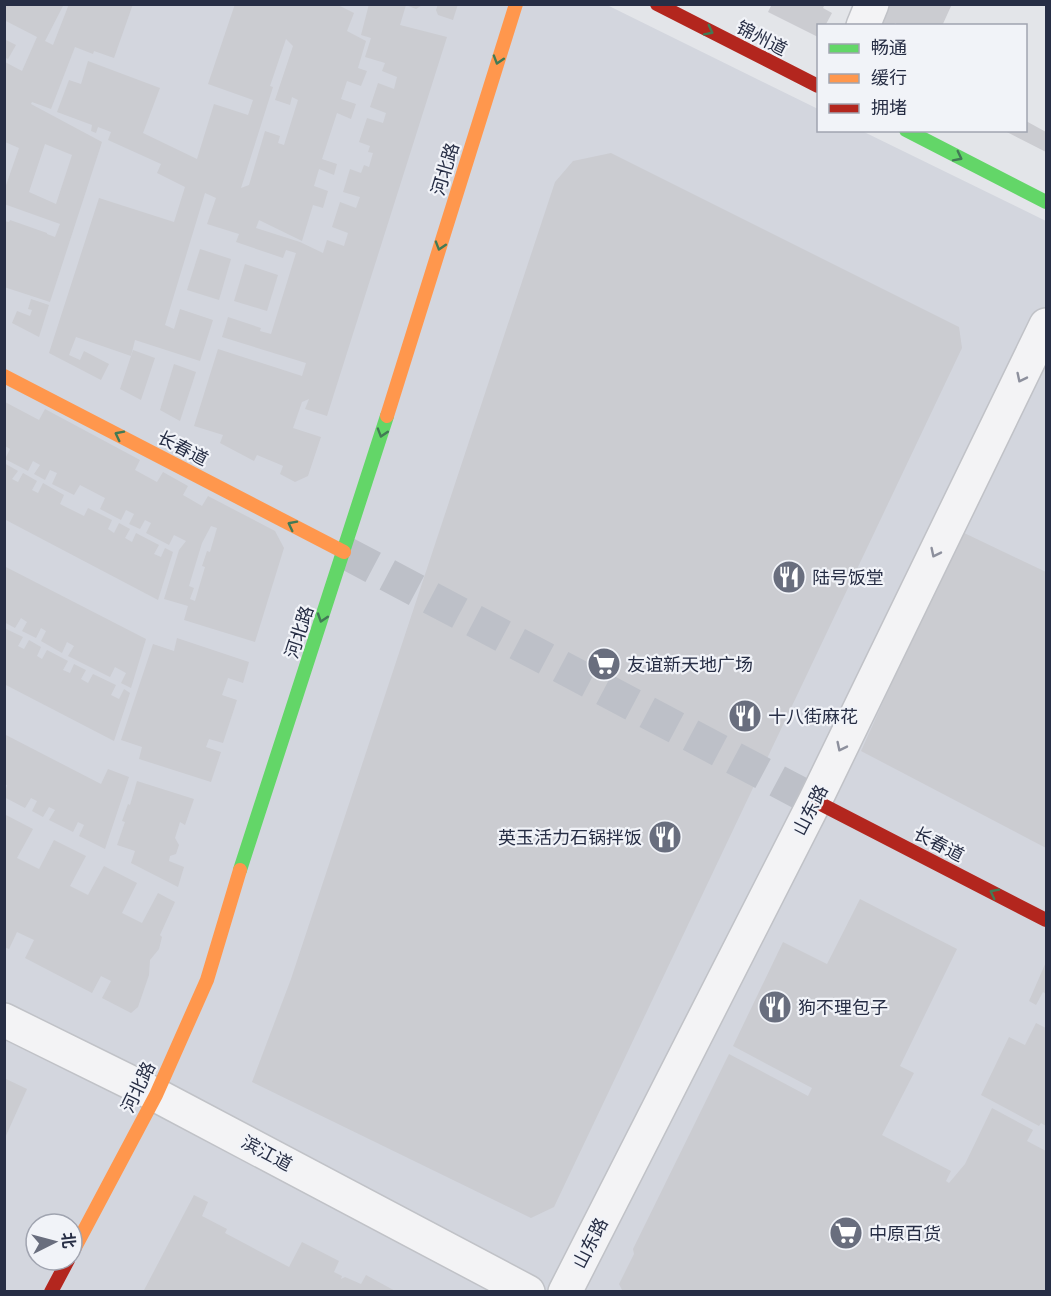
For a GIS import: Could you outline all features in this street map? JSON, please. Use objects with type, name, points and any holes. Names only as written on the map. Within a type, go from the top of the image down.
[{"type":"street","name":"河北路","points":[[84,1230],[156,1095],[207,980],[241,865],[344,552],[516,4]]},
{"type":"street","name":"锦州道","points":[[657,4],[817,86]]},
{"type":"street","points":[[864,24],[873,4]]},
{"type":"street","points":[[910,132],[1047,202]]},
{"type":"street","name":"山东路","points":[[565,1292],[814,801],[1047,325]]},
{"type":"street","name":"长春道","points":[[4,376],[344,552]]},
{"type":"street","name":"长春道","points":[[814,801],[1047,920]]},
{"type":"street","name":"滨江道","points":[[4,1020],[156,1095],[528,1292]]},
{"type":"street","points":[[51,1292],[62,1272]]},
{"type":"shaded area","points":[[5,5],[607,5],[817,109],[817,132],[864,132],[1046,221],[1046,1291],[5,1292]]},
{"type":"building","points":[[4,4],[64,4],[45,41],[53,45],[69,4],[133,4],[114,58],[94,51],[93,54],[75,47],[51,109],[32,102],[31,104],[102,142],[50,302],[4,287],[4,221],[9,222],[10,220],[55,237],[60,224],[4,204],[4,191],[19,148],[5,142],[5,62],[22,71],[37,37],[4,20]],"holes":[[[45,144],[72,155],[56,204],[29,192]]]},
{"type":"building","points":[[235,4],[336,4],[354,13],[347,31],[366,41],[358,68],[367,71],[361,86],[347,81],[341,99],[356,104],[351,119],[337,113],[322,159],[337,164],[334,175],[319,169],[314,186],[328,191],[323,208],[313,205],[302,241],[259,220],[256,228],[300,242],[323,253],[327,240],[344,246],[348,233],[332,227],[340,202],[356,208],[360,197],[343,192],[350,169],[361,173],[364,165],[369,167],[373,153],[368,152],[370,146],[359,142],[367,118],[383,123],[386,113],[370,107],[378,83],[394,89],[397,77],[382,71],[385,63],[365,57],[371,38],[361,35],[369,4],[424,4],[416,9],[406,5],[400,25],[447,37],[327,416],[305,409],[309,399],[302,402],[293,428],[321,437],[308,476],[295,482],[280,474],[283,466],[257,455],[254,461],[220,443],[223,435],[194,426],[218,349],[302,376],[306,363],[222,337],[228,317],[261,328],[260,331],[271,334],[296,253],[286,250],[283,258],[236,242],[239,234],[207,224],[216,198],[205,193],[165,325],[174,329],[180,309],[213,320],[200,361],[135,340],[131,356],[76,337],[69,355],[80,360],[84,351],[109,364],[101,380],[49,353],[99,198],[174,222],[185,187],[157,173],[161,164],[108,140],[111,132],[98,127],[96,133],[91,131],[92,125],[57,112],[69,80],[81,84],[88,61],[160,88],[143,133],[197,159],[214,104],[248,115],[253,100],[208,84]],"holes":[[[286,39],[293,46],[275,100],[290,105],[292,97],[298,100],[284,145],[278,143],[280,136],[265,131],[249,185],[241,188]]]},
{"type":"building","points":[[438,4],[458,4],[453,20],[438,15],[436,10]]},
{"type":"building","points":[[772,4],[825,4],[823,8],[832,13],[826,24],[817,24],[817,36],[768,12]]},
{"type":"building","points":[[882,4],[952,4],[943,24],[872,24]]},
{"type":"building","points":[[4,39],[16,45],[8,59],[4,57]]},
{"type":"building","points":[[1027,122],[1046,132],[1046,152],[1007,132],[1027,132]]},
{"type":"building","name":"友谊新天地广场","points":[[611,153],[959,327],[962,348],[554,1207],[531,1218],[252,1082],[291,979],[555,182],[573,161]]},
{"type":"building","points":[[200,249],[231,259],[219,300],[187,290]]},
{"type":"building","points":[[245,264],[278,275],[267,311],[234,301]]},
{"type":"building","points":[[31,299],[49,305],[39,337],[12,323],[17,311],[30,316],[32,310],[28,309]]},
{"type":"building","points":[[133,350],[155,358],[141,400],[120,389]]},
{"type":"building","points":[[174,364],[196,372],[180,421],[160,410]]},
{"type":"building","points":[[5,402],[39,420],[45,409],[140,460],[135,470],[157,482],[163,472],[188,486],[183,495],[202,506],[208,496],[275,531],[284,548],[255,642],[184,620],[188,606],[164,599],[179,550],[186,541],[174,535],[169,545],[146,533],[151,523],[145,520],[140,529],[129,524],[134,514],[126,510],[121,520],[100,509],[105,498],[80,485],[74,495],[52,484],[57,473],[50,470],[45,480],[34,474],[40,465],[33,461],[28,471],[5,459],[10,449],[5,446]],"holes":[[[211,526],[217,528],[210,552],[207,551],[202,566],[205,567],[195,601],[190,599],[194,588],[189,586],[202,543]]]},
{"type":"building","points":[[4,463],[18,471],[12,479],[18,482],[23,473],[37,481],[32,490],[38,493],[43,483],[64,495],[60,504],[84,516],[88,508],[112,520],[108,529],[114,533],[119,523],[130,529],[125,538],[132,542],[136,533],[159,545],[154,554],[161,557],[165,548],[173,552],[158,600],[4,519]]},
{"type":"building","points":[[960,531],[1046,572],[1046,848],[861,751]]},
{"type":"building","points":[[4,566],[146,639],[131,688],[121,683],[126,673],[115,667],[110,677],[68,656],[74,646],[67,642],[62,653],[41,641],[46,631],[41,628],[36,638],[22,631],[27,622],[21,618],[15,628],[4,622]]},
{"type":"building","points":[[4,628],[23,637],[18,646],[24,649],[29,640],[41,647],[37,656],[42,659],[47,650],[68,661],[63,670],[70,673],[74,664],[86,670],[81,679],[88,683],[93,674],[116,685],[111,695],[119,699],[124,689],[130,693],[114,741],[4,684]]},
{"type":"building","points":[[177,638],[249,662],[243,683],[228,678],[222,695],[237,700],[223,743],[209,739],[206,747],[221,752],[211,782],[139,759],[142,747],[121,740],[153,644],[174,651]]},
{"type":"building","points":[[4,734],[101,784],[108,769],[129,777],[105,849],[79,836],[84,825],[78,822],[73,832],[49,820],[55,810],[49,807],[43,817],[32,811],[37,801],[31,798],[25,808],[4,797],[7,785],[4,784]]},
{"type":"building","points":[[137,781],[194,799],[185,825],[180,822],[175,838],[179,845],[176,854],[170,856],[169,861],[184,867],[178,887],[131,863],[135,851],[117,845],[125,822],[122,821],[128,804],[130,805]]},
{"type":"building","points":[[4,814],[33,829],[17,858],[39,869],[54,840],[86,856],[70,886],[88,895],[104,866],[137,883],[122,913],[142,923],[158,893],[175,902],[160,935],[162,937],[159,949],[150,960],[149,975],[138,1007],[131,1013],[102,998],[111,981],[101,976],[92,993],[25,958],[34,940],[17,932],[9,949],[4,947]]},
{"type":"building","name":"中原百货","points":[[860,899],[957,949],[900,1066],[914,1073],[882,1135],[951,1171],[946,1181],[949,1183],[965,1164],[992,1108],[1033,1130],[1027,1141],[1046,1151],[1046,1292],[623,1292],[619,1284],[634,1254],[633,1249],[729,1054],[808,1096],[812,1088],[733,1046],[783,942],[827,964]]},
{"type":"building","points":[[1046,962],[1046,994],[1043,992],[1036,1005],[1029,1001]]},
{"type":"building","points":[[1036,1023],[1046,1028],[1046,1126],[1041,1123],[1039,1126],[981,1095],[1009,1037],[1025,1045]]},
{"type":"building","points":[[4,1078],[27,1089],[4,1140]]},
{"type":"building","points":[[194,1195],[208,1202],[202,1216],[227,1229],[225,1233],[289,1267],[302,1242],[339,1261],[334,1272],[342,1276],[341,1279],[345,1277],[361,1284],[366,1275],[397,1292],[143,1292]]},
{"type":"tunnel","points":[[344,552],[815,801]]},
{"type":"traffic: fast","points":[[910,132],[1046,202]]},
{"type":"traffic: fast","points":[[240,870],[387,416]]},
{"type":"traffic: slow","points":[[387,416],[516,4]]},
{"type":"traffic: slow","points":[[4,376],[344,552]]},
{"type":"traffic: slow","points":[[84,1230],[156,1095],[207,980],[240,870]]},
{"type":"traffic: jam","points":[[657,4],[817,85]]},
{"type":"traffic: jam","points":[[815,801],[1046,920]]},
{"type":"traffic: jam","points":[[51,1292],[62,1272]]},
{"type":"place","name":"陆号饭堂","points":[[789,577]]},
{"type":"place","name":"友谊新天地广场","points":[[604,664]]},
{"type":"place","name":"十八街麻花","points":[[745,716]]},
{"type":"place","name":"英玉活力石锅拌饭","points":[[665,837]]},
{"type":"place","name":"狗不理包子","points":[[775,1007]]},
{"type":"place","name":"中原百货","points":[[846,1233]]}]
